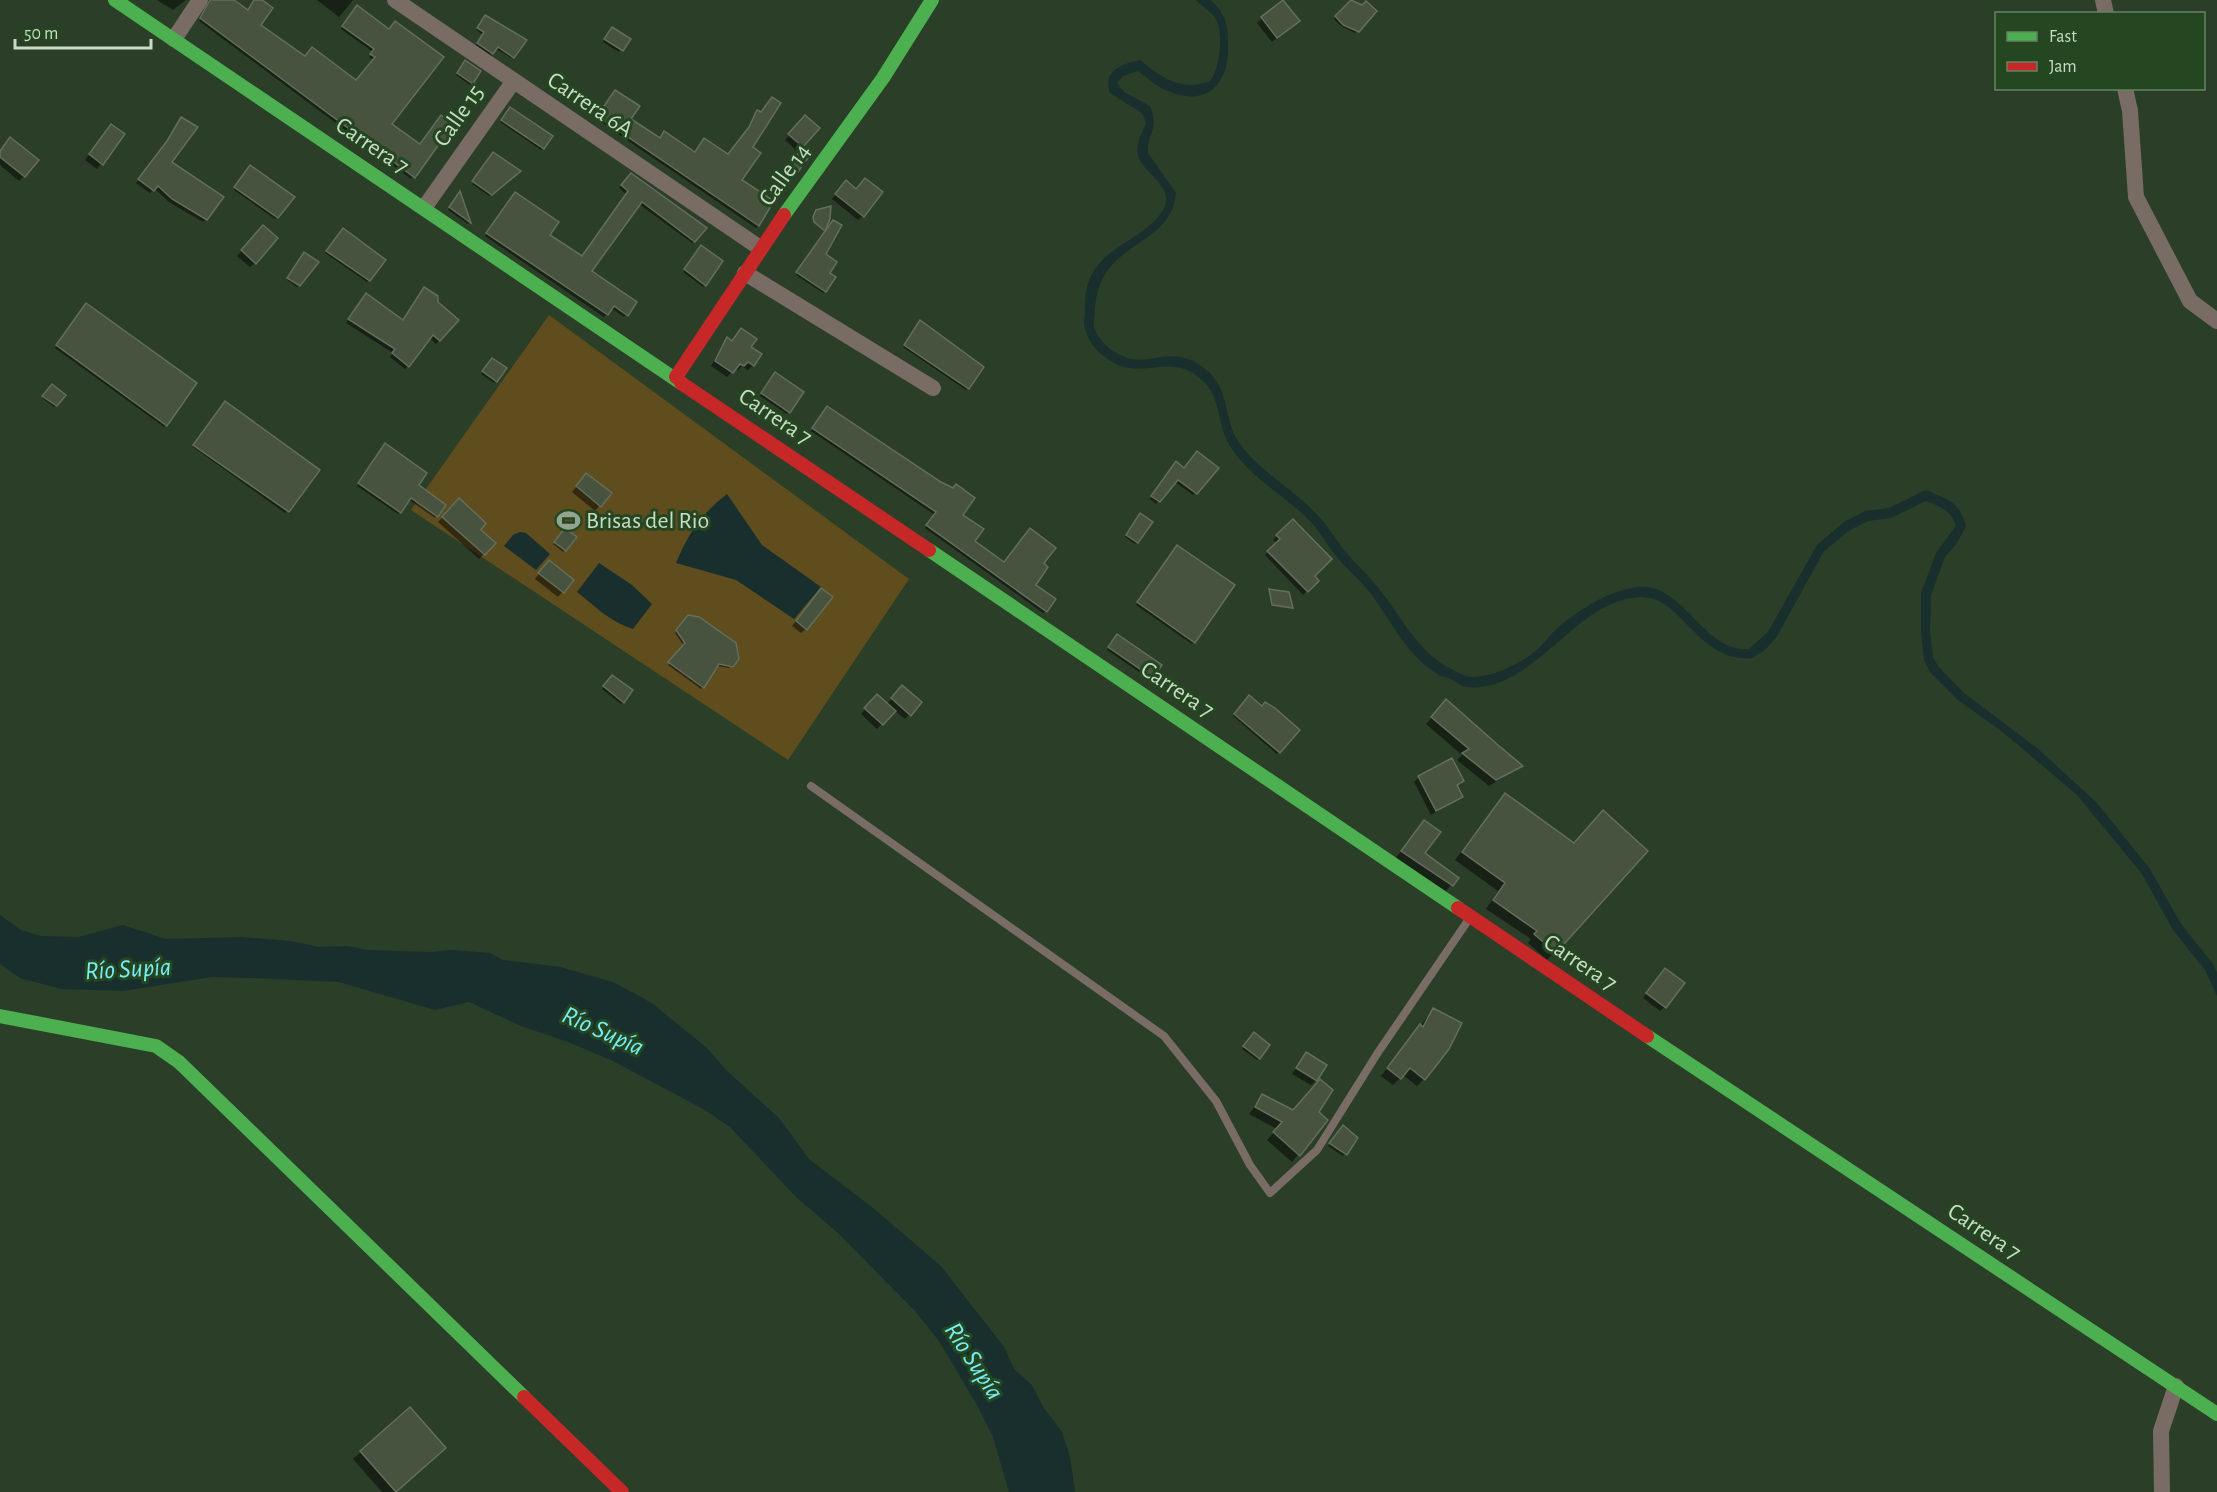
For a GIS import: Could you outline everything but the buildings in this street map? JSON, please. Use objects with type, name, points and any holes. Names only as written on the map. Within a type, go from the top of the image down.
[{"type":"main road","name":"Carrera 7","points":[[115,0],[1471,916],[2217,1414]]},
{"type":"main road","name":"Calle 14","points":[[676,377],[746,273],[760,248],[883,78],[932,0]]},
{"type":"main road","points":[[0,1016],[156,1046],[179,1062],[622,1492]]},
{"type":"street","points":[[174,39],[200,0]]},
{"type":"street","name":"Carrera 6A","points":[[395,0],[760,248]]},
{"type":"street","name":"Calle 15","points":[[424,208],[513,82]]},
{"type":"street","points":[[2125,90],[2130,111],[2136,197],[2190,301],[2217,321]]},
{"type":"street","points":[[746,273],[933,388]]},
{"type":"street","points":[[2162,1492],[2161,1431],[2176,1386]]},
{"type":"lane","points":[[811,786],[1164,1036],[1216,1101],[1250,1165],[1270,1193],[1317,1150],[1377,1054],[1471,916]]},
{"type":"shaded area","points":[[549,315],[909,579],[788,760],[411,510]]},
{"type":"water","points":[[1196,0],[1210,0],[1226,22],[1227,62],[1219,83],[1212,90],[1193,96],[1181,95],[1164,89],[1138,71],[1123,76],[1117,83],[1124,92],[1150,106],[1154,122],[1148,153],[1176,193],[1171,212],[1161,226],[1120,257],[1108,270],[1099,287],[1094,325],[1104,344],[1124,357],[1134,359],[1168,356],[1188,359],[1210,373],[1221,389],[1231,426],[1240,444],[1258,464],[1301,499],[1320,518],[1345,551],[1389,601],[1420,645],[1441,663],[1470,677],[1495,673],[1512,666],[1536,651],[1556,629],[1584,608],[1616,592],[1639,587],[1655,589],[1669,596],[1719,640],[1733,647],[1749,649],[1768,632],[1817,545],[1844,522],[1865,511],[1889,508],[1926,490],[1952,502],[1960,511],[1966,526],[1957,543],[1945,557],[1931,595],[1930,630],[1933,657],[1938,666],[1964,693],[2037,748],[2096,802],[2150,869],[2181,924],[2213,964],[2217,973],[2217,996],[2205,970],[2173,930],[2142,874],[2077,795],[2004,733],[1958,700],[1930,672],[1924,660],[1921,593],[1936,553],[1956,526],[1948,512],[1940,507],[1926,501],[1891,518],[1868,521],[1850,530],[1824,551],[1776,638],[1765,650],[1752,658],[1733,657],[1718,650],[1704,641],[1668,607],[1655,600],[1641,597],[1617,601],[1595,613],[1513,676],[1490,685],[1466,687],[1438,674],[1417,657],[1401,638],[1371,593],[1339,559],[1312,523],[1240,460],[1227,441],[1214,397],[1204,382],[1180,368],[1122,366],[1109,360],[1097,350],[1089,339],[1084,324],[1088,286],[1095,270],[1117,248],[1155,221],[1164,208],[1166,200],[1162,186],[1145,168],[1138,155],[1138,142],[1146,122],[1142,113],[1110,93],[1109,79],[1115,70],[1140,60],[1164,77],[1181,84],[1200,84],[1210,81],[1218,61],[1219,27],[1213,15]]},
{"type":"water","points":[[727,494],[762,545],[821,587],[794,619],[736,580],[676,563],[697,525]]},
{"type":"water","points":[[520,532],[526,533],[550,554],[536,570],[504,546],[513,535]]},
{"type":"water","points":[[599,563],[632,585],[652,604],[633,629],[610,618],[577,592]]},
{"type":"water","name":"Río Supía","points":[[0,915],[21,930],[41,936],[78,937],[123,925],[166,939],[242,937],[291,941],[319,947],[348,946],[367,950],[430,952],[451,950],[490,953],[503,960],[560,967],[613,982],[632,992],[653,1004],[707,1048],[726,1070],[779,1118],[809,1159],[873,1208],[941,1266],[1004,1347],[1014,1369],[1031,1384],[1044,1408],[1062,1432],[1070,1457],[1075,1492],[1009,1492],[993,1437],[939,1341],[915,1311],[838,1233],[796,1197],[730,1127],[705,1110],[613,1061],[521,1026],[469,1002],[435,1010],[339,982],[212,977],[123,991],[61,989],[20,978],[0,964]]},
{"type":"traffic: fast","points":[[115,0],[681,383]]},
{"type":"traffic: fast","points":[[784,215],[883,78],[932,0]]},
{"type":"traffic: fast","points":[[929,550],[1458,908]]},
{"type":"traffic: fast","points":[[0,1016],[156,1046],[179,1062],[524,1397]]},
{"type":"traffic: fast","points":[[1647,1036],[2217,1414]]},
{"type":"traffic: jam","points":[[676,377],[784,215]]},
{"type":"traffic: jam","points":[[681,383],[929,550]]},
{"type":"traffic: jam","points":[[1458,908],[1647,1036]]},
{"type":"traffic: jam","points":[[524,1397],[622,1492]]},
{"type":"place","name":"Brisas del Rio","points":[[568,521]]}]
